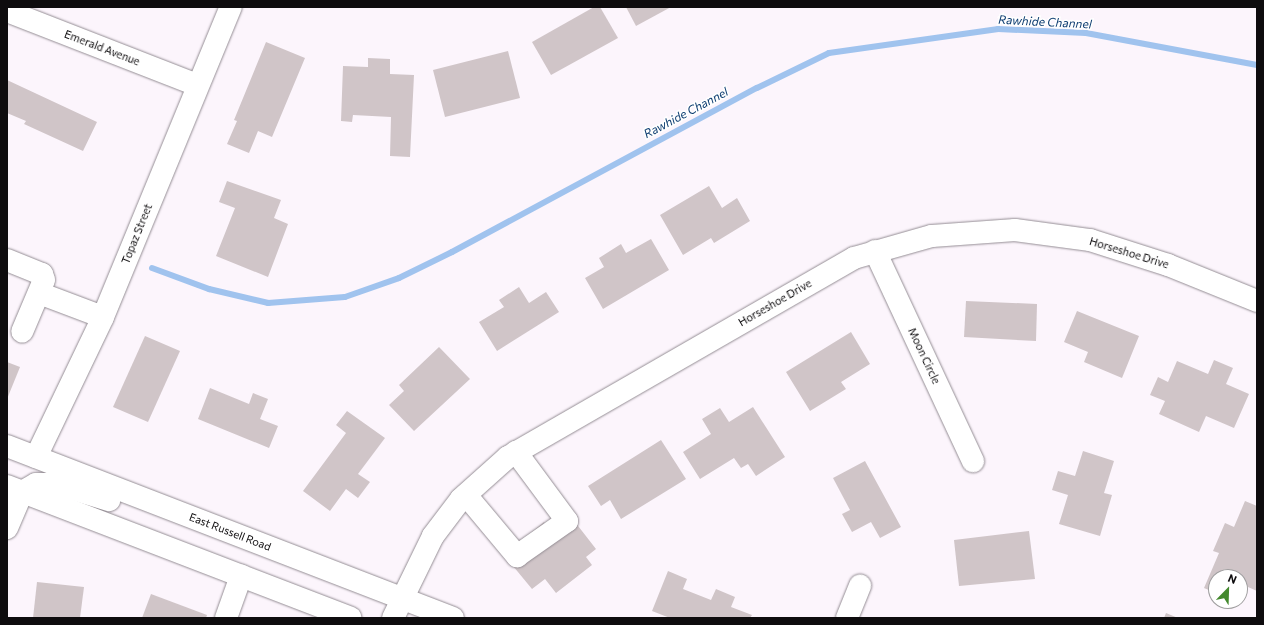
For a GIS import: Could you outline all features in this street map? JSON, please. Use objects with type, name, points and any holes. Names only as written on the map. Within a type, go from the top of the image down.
[{"type":"street","name":"Topaz Street","points":[[36,457],[103,317],[230,7]]},
{"type":"street","name":"Emerald Avenue","points":[[7,11],[197,85]]},
{"type":"street","name":"Horseshoe Drive","points":[[393,618],[401,598],[433,536],[466,495],[516,452],[854,258],[932,236],[1015,230],[1090,240],[1168,265],[1257,301]]},
{"type":"street","name":"Moon Circle","points":[[875,251],[973,461]]},
{"type":"street","points":[[7,260],[42,274],[44,280],[22,332]]},
{"type":"street","points":[[39,292],[103,317]]},
{"type":"street","name":"East Russell Road","points":[[7,446],[453,618]]},
{"type":"street","points":[[466,495],[517,556],[567,521],[516,452]]},
{"type":"street","points":[[15,489],[36,484],[73,489],[136,508],[222,541],[255,542]]},
{"type":"street","points":[[7,528],[15,489]]},
{"type":"street","points":[[15,489],[350,618]]},
{"type":"street","points":[[226,618],[241,576]]},
{"type":"street","points":[[847,618],[860,586]]},
{"type":"building","points":[[594,7],[600,7],[618,38],[551,75],[532,42]]},
{"type":"building","points":[[626,7],[671,7],[636,26]]},
{"type":"building","points":[[266,42],[305,58],[272,137],[258,131],[249,153],[227,144],[237,121],[234,120]]},
{"type":"building","points":[[508,51],[520,98],[445,117],[433,70]]},
{"type":"building","points":[[368,58],[390,59],[390,74],[414,75],[410,157],[390,156],[391,117],[353,115],[352,122],[341,121],[343,66],[368,67]]},
{"type":"building","points":[[7,80],[97,122],[83,151],[24,124],[26,121],[7,113]]},
{"type":"building","points":[[227,181],[281,200],[274,218],[288,224],[268,277],[216,256],[235,208],[219,202]]},
{"type":"building","points":[[709,186],[722,208],[737,198],[750,221],[714,243],[711,238],[683,255],[660,215]]},
{"type":"building","points":[[651,239],[669,270],[603,309],[585,278],[604,267],[599,258],[621,244],[626,253]]},
{"type":"building","points":[[519,287],[529,303],[546,292],[559,312],[497,351],[479,322],[504,307],[499,300]]},
{"type":"building","points":[[966,301],[1037,304],[1036,341],[964,337]]},
{"type":"building","points":[[1077,311],[1139,336],[1122,378],[1084,362],[1088,352],[1064,342]]},
{"type":"building","points":[[851,332],[870,364],[841,382],[846,389],[810,411],[786,372]]},
{"type":"building","points":[[145,336],[180,351],[148,422],[113,407]]},
{"type":"building","points":[[439,347],[470,379],[414,431],[389,405],[404,391],[399,385]]},
{"type":"building","points":[[1214,360],[1233,368],[1226,384],[1249,394],[1234,428],[1206,416],[1199,432],[1159,414],[1165,401],[1150,395],[1158,377],[1168,382],[1177,361],[1208,374]]},
{"type":"building","points":[[7,362],[20,367],[7,399]]},
{"type":"building","points":[[210,388],[249,404],[253,393],[268,399],[260,419],[278,426],[269,448],[198,419]]},
{"type":"building","points":[[753,407],[785,457],[756,476],[748,464],[741,468],[734,458],[700,479],[683,452],[711,434],[702,419],[720,408],[729,422]]},
{"type":"building","points":[[347,411],[385,438],[358,474],[370,482],[358,498],[346,489],[330,511],[303,491],[346,433],[336,425]]},
{"type":"building","points":[[661,440],[686,479],[621,519],[610,500],[601,506],[588,486]]},
{"type":"building","points":[[1083,451],[1114,461],[1104,493],[1112,495],[1100,536],[1059,524],[1068,495],[1052,490],[1058,471],[1075,476]]},
{"type":"building","points":[[865,461],[901,527],[880,538],[871,522],[852,532],[842,514],[850,510],[833,478]]},
{"type":"building","points":[[1245,501],[1257,506],[1257,591],[1248,587],[1248,569],[1212,569],[1219,553],[1213,551],[1225,523],[1234,527]]},
{"type":"building","points":[[544,522],[557,537],[575,522],[596,549],[586,557],[592,565],[556,593],[545,579],[532,589],[513,566],[526,537]]},
{"type":"building","points":[[1029,531],[1035,579],[959,586],[954,540]]},
{"type":"building","points":[[668,571],[687,579],[683,589],[711,600],[716,589],[735,597],[731,607],[752,615],[750,618],[670,618],[652,611]]},
{"type":"building","points":[[1208,579],[1208,590],[1204,588]]},
{"type":"building","points":[[37,582],[84,587],[80,618],[33,618]]},
{"type":"building","points":[[151,594],[207,615],[206,618],[142,618]]},
{"type":"building","points":[[1166,613],[1178,618],[1164,618]]},
{"type":"waterway","name":"Rawhide Channel","points":[[152,268],[209,289],[268,303],[345,297],[399,278],[452,252],[757,88],[829,53],[998,29],[1086,33],[1257,65]]}]
